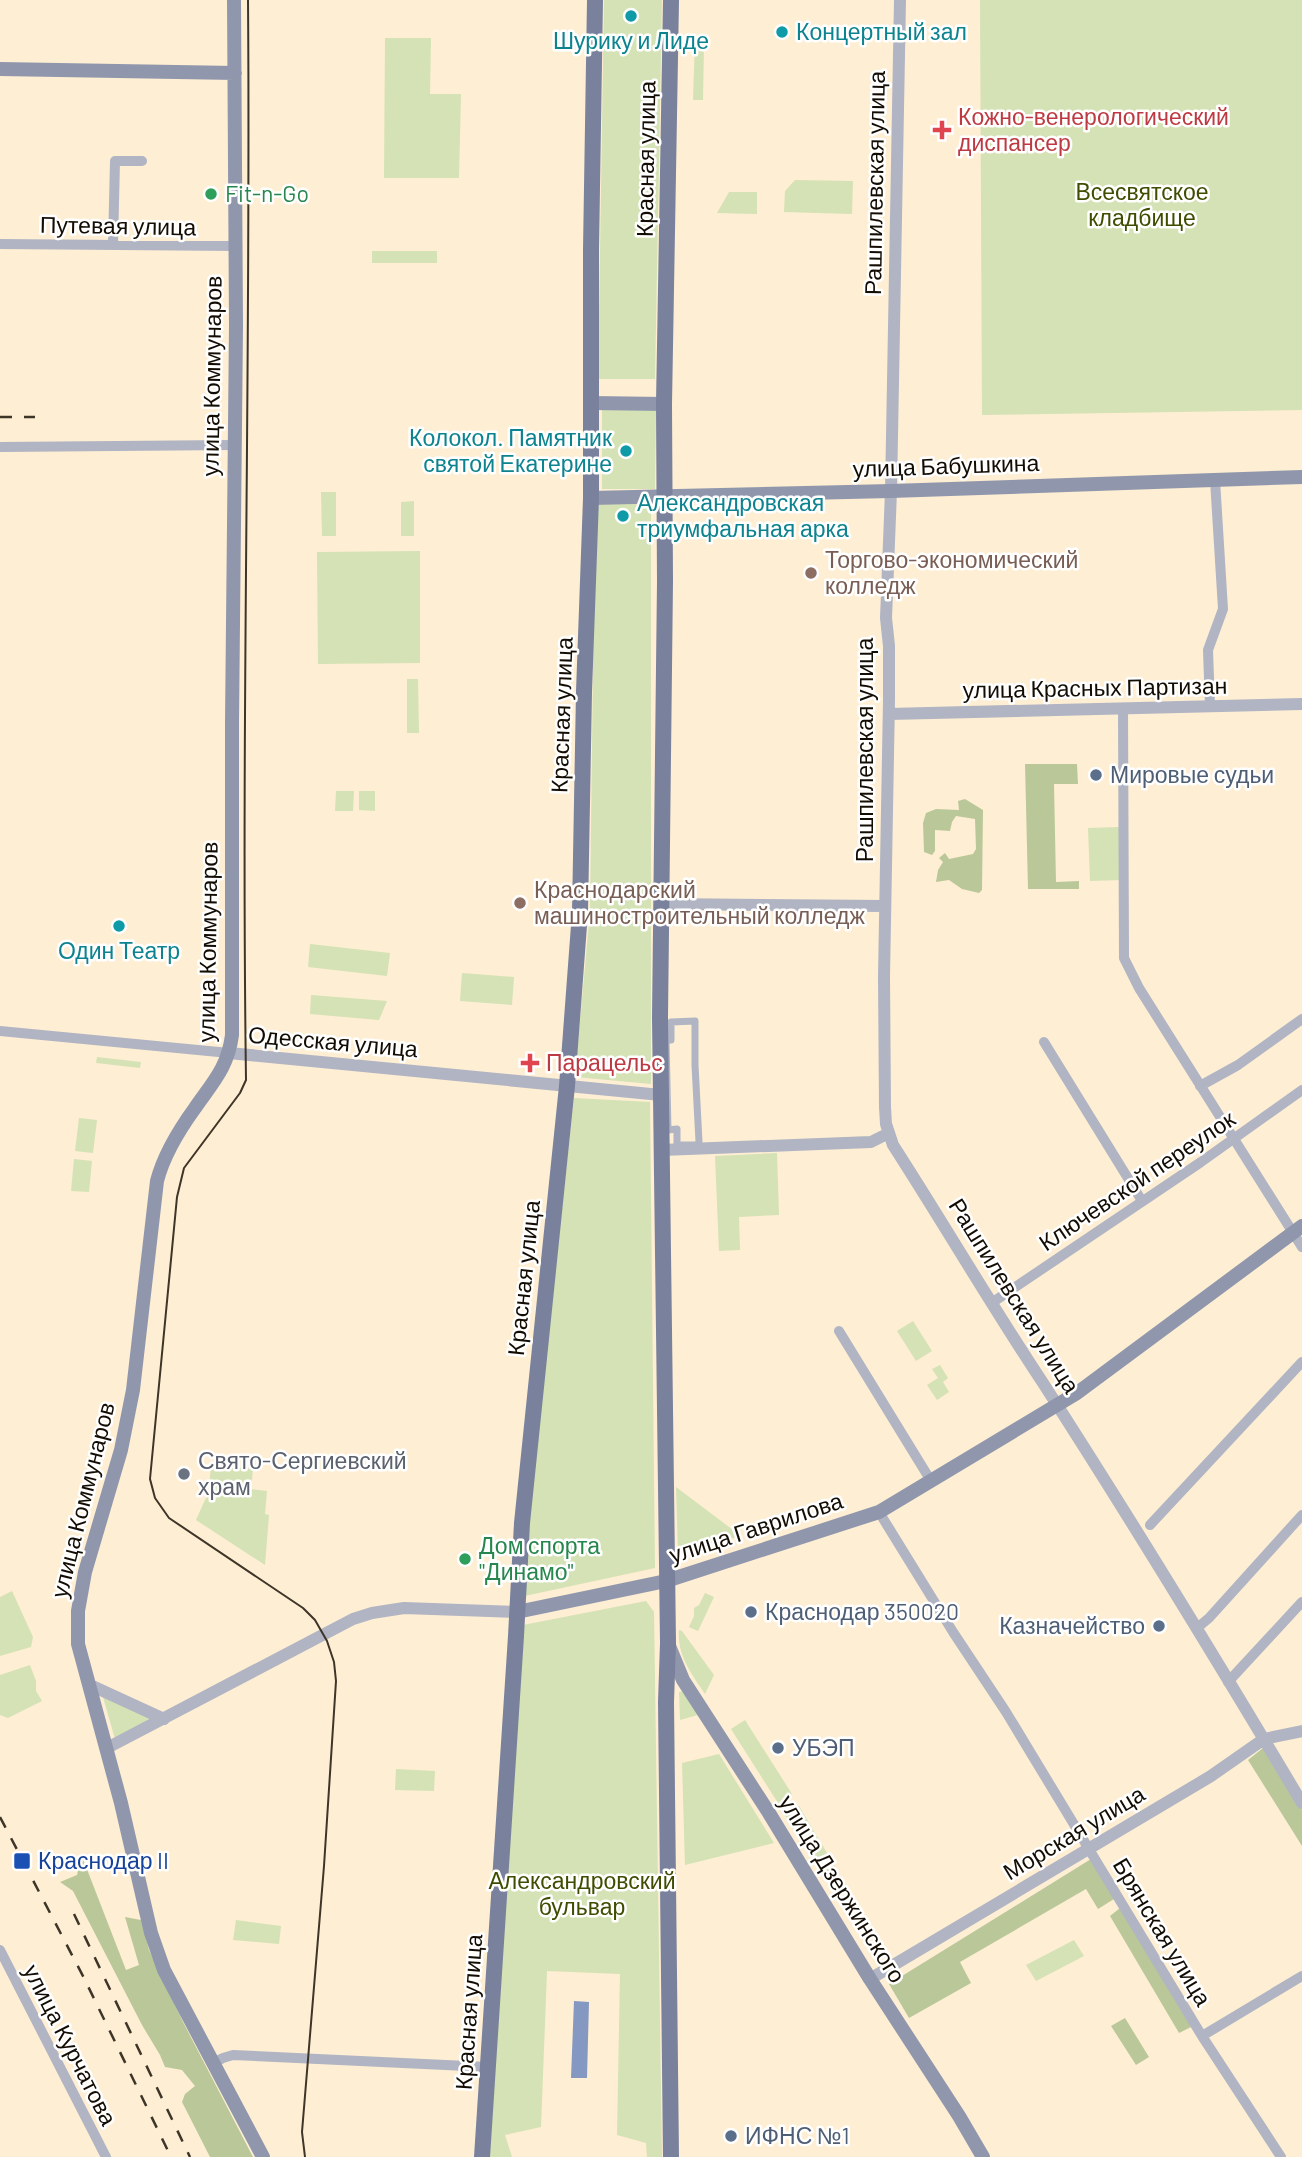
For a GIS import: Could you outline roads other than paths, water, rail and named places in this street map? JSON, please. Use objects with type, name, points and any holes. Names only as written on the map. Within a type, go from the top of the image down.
[{"type":"main road","name":"улица Коммунаров","points":[[234,0],[236,246],[232,1027],[229,1054],[220,1074],[181,1128],[157,1181],[131,1402],[121,1450],[85,1572],[78,1611],[78,1644],[107,1748],[151,1933],[164,1970],[263,2157]]},
{"type":"main road","name":"Красная улица","points":[[482,2157],[522,1523],[567,1086],[580,912],[591,498],[595,0]]},
{"type":"main road","name":"Красная улица","points":[[671,0],[664,404],[660,1018],[671,2157]]},
{"type":"main road","points":[[0,69],[235,73]]},
{"type":"main road","points":[[591,403],[664,404]]},
{"type":"main road","name":"улица Бабушкина","points":[[591,498],[1302,477]]},
{"type":"main road","name":"улица Гаврилова","points":[[517,1612],[666,1581],[879,1512],[1057,1405],[1105,1373],[1297,1229]]},
{"type":"main road","points":[[640,1587],[662,1595],[667,1602]]},
{"type":"main road","name":"улица Дзержинского","points":[[668,1643],[683,1680],[983,2157]]},
{"type":"street","name":"Рашпилевская улица","points":[[900,0],[891,491],[886,618],[889,646],[889,714],[884,1107],[889,1133],[893,1145],[1197,1628],[1302,1802]]},
{"type":"street","points":[[113,245],[115,161],[142,160]]},
{"type":"street","name":"Путевая улица","points":[[0,243],[236,246]]},
{"type":"street","points":[[0,447],[233,444]]},
{"type":"street","points":[[1210,706],[1208,650],[1223,609],[1215,480]]},
{"type":"street","name":"улица Красных Партизан","points":[[889,714],[1302,704]]},
{"type":"street","points":[[1123,708],[1124,958],[1139,988],[1200,1086],[1297,1229],[1302,1247]]},
{"type":"street","points":[[662,904],[885,906]]},
{"type":"street","points":[[1200,1086],[1238,1065],[1302,1018]]},
{"type":"street","points":[[695,1021],[699,1142],[697,1145],[677,1145],[677,1129],[668,1130],[666,1040],[671,1040],[671,1022],[695,1021]]},
{"type":"street","name":"Одесская улица","points":[[0,1031],[661,1096]]},
{"type":"street","points":[[1044,1042],[1142,1201]]},
{"type":"street","name":"Ключевской переулок","points":[[993,1302],[1302,1090]]},
{"type":"street","points":[[662,1150],[871,1142],[889,1133]]},
{"type":"street","points":[[839,1331],[931,1482]]},
{"type":"street","points":[[1150,1525],[1302,1362]]},
{"type":"street","name":"Брянская улица","points":[[879,1512],[1006,1712],[1202,2036],[1280,2157]]},
{"type":"street","points":[[1197,1628],[1302,1515]]},
{"type":"street","points":[[1228,1682],[1302,1602]]},
{"type":"street","name":"улица Гаврилова","points":[[107,1748],[346,1622],[372,1613],[404,1608],[517,1612]]},
{"type":"street","points":[[90,1685],[164,1719]]},
{"type":"street","name":"Морская улица","points":[[870,1979],[1211,1776],[1264,1739],[1302,1731]]},
{"type":"street","name":"улица Курчатова","points":[[0,1950],[106,2157]]},
{"type":"street","points":[[1202,2036],[1302,1976]]},
{"type":"street","points":[[214,2063],[233,2055],[488,2067]]},
{"type":"water","points":[[574,2001],[589,2002],[587,2078],[571,2078]]},
{"type":"tram line","points":[[248,0],[246,1080],[240,1093],[184,1168],[177,1197],[150,1479],[155,1498],[169,1518],[303,1608],[315,1620],[327,1641],[334,1662],[336,1681],[324,1866],[302,2132],[305,2157]]},
{"type":"railway","points":[[0,417],[35,417]]},
{"type":"railway","points":[[0,1817],[84,1978],[171,2157]]},
{"type":"railway","points":[[74,1914],[190,2157]]},
{"type":"place","name":"Шурику и Лиде","points":[[631,16]]},
{"type":"place","name":"Концертный зал","points":[[782,32]]},
{"type":"place","name":"Кожно-венерологический диспансер","points":[[942,130]]},
{"type":"place","name":"Fit-n-Go","points":[[211,194]]},
{"type":"place","name":"Колокол. Памятник святой Екатерине","points":[[626,451]]},
{"type":"place","name":"Александровская триумфальная арка","points":[[623,516]]},
{"type":"place","name":"Торгово-экономический колледж","points":[[811,573]]},
{"type":"place","name":"Мировые судьи","points":[[1096,775]]},
{"type":"place","name":"Краснодарский машиностроительный колледж","points":[[520,903]]},
{"type":"place","name":"Один Театр","points":[[119,926]]},
{"type":"place","name":"Парацельс","points":[[530,1063]]},
{"type":"place","name":"Свято-Сергиевский храм","points":[[184,1474]]},
{"type":"place","name":"Дом спорта \"Динамо\"","points":[[465,1559]]},
{"type":"place","name":"Краснодар 350020","points":[[751,1612]]},
{"type":"place","name":"Казначейство","points":[[1159,1626]]},
{"type":"place","name":"УБЭП","points":[[778,1748]]},
{"type":"place","name":"Краснодар II","points":[[22,1861]]},
{"type":"place","name":"ИФНС №1","points":[[731,2136]]},
{"type":"park label","name":"Всесвятское кладбище","points":[[1142,205]]},
{"type":"park label","name":"Александровский бульвар","points":[[582,1894]]}]
